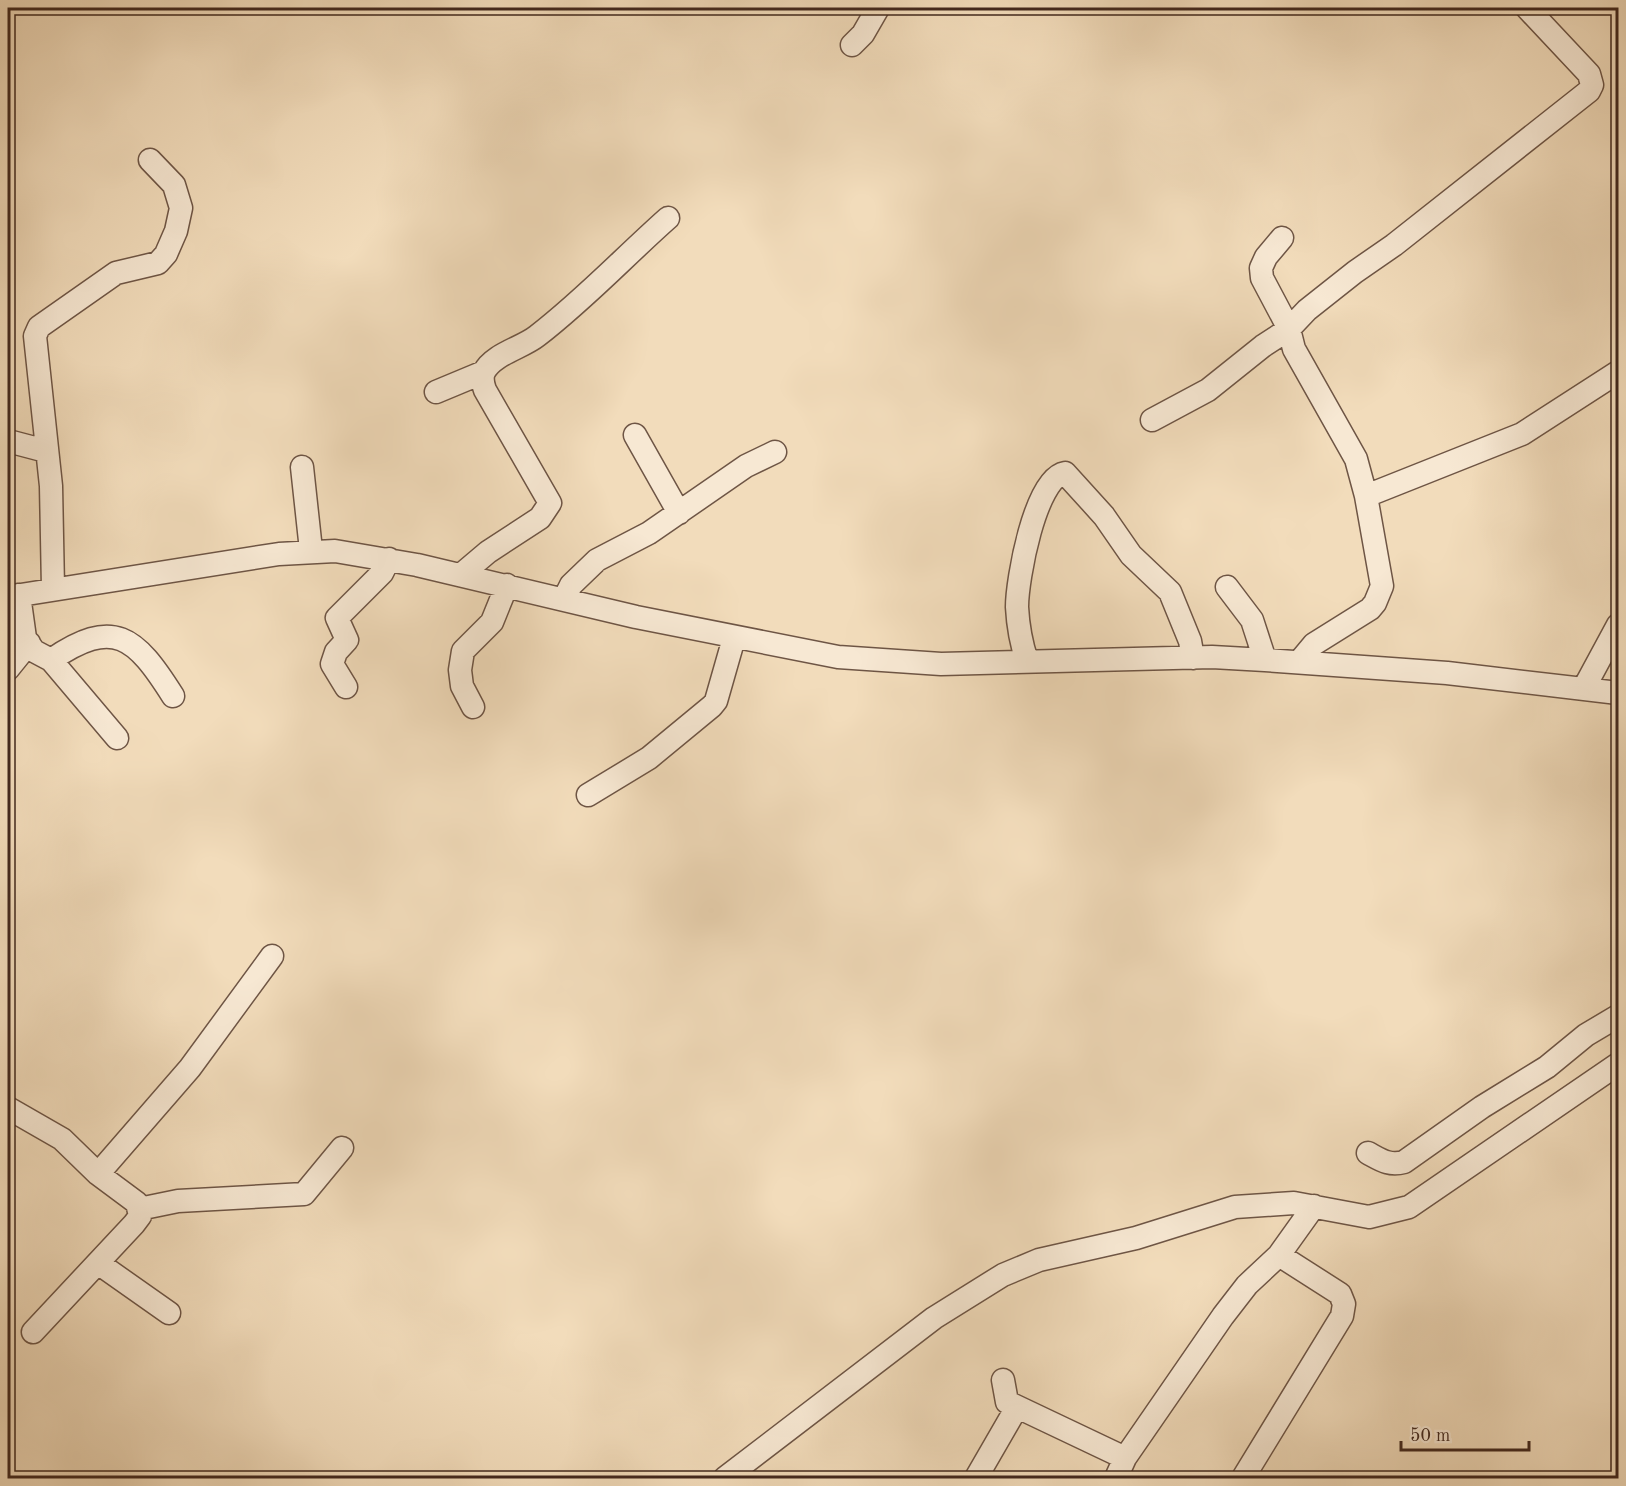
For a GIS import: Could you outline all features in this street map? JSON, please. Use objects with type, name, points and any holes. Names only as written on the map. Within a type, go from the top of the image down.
[{"type":"street","points":[[852,45],[862,34],[878,8]]},
{"type":"street","points":[[1152,420],[1208,390],[1263,346],[1289,329],[1307,310],[1355,272],[1394,245],[1589,91],[1592,85],[1589,74],[1527,8]]},
{"type":"street","points":[[53,588],[51,486],[34,346],[35,336],[39,327],[116,273],[158,263],[166,254],[176,231],[181,208],[179,196],[174,185],[150,160]]},
{"type":"street","points":[[436,392],[484,372],[494,361],[534,338],[583,299],[668,218]]},
{"type":"street","points":[[1282,238],[1266,257],[1261,268],[1262,278],[1289,329],[1294,349],[1356,459],[1366,496],[1382,586],[1370,609],[1314,644],[1299,662]]},
{"type":"street","points":[[462,574],[488,552],[540,518],[550,503],[485,390],[482,382],[484,372]]},
{"type":"street","points":[[1366,496],[1522,434],[1618,372]]},
{"type":"street","points":[[635,435],[679,513]]},
{"type":"street","points":[[8,441],[46,451]]},
{"type":"street","points":[[564,599],[571,585],[597,560],[679,513],[746,466],[775,452]]},
{"type":"street","points":[[302,467],[311,550]]},
{"type":"street","points":[[1027,661],[1021,642],[1017,605],[1027,540],[1030,526],[1052,481],[1058,474],[1065,473],[1104,516],[1131,555],[1170,592],[1190,641],[1193,658]]},
{"type":"street","points":[[117,738],[51,660],[34,651],[25,638],[13,596],[53,588],[311,550],[356,553],[389,559],[734,638],[838,657],[893,662],[1193,658],[1265,660],[1584,688],[1618,693]]},
{"type":"street","points":[[346,687],[332,664],[336,652],[347,640],[337,618],[382,573],[389,559]]},
{"type":"street","points":[[473,707],[462,686],[460,670],[463,651],[492,622],[507,585]]},
{"type":"street","points":[[1227,587],[1252,620],[1265,660]]},
{"type":"street","points":[[1584,688],[1618,625]]},
{"type":"street","points":[[51,660],[75,643],[107,634],[115,636],[147,658],[173,696]]},
{"type":"street","points":[[588,795],[649,758],[712,706],[720,690],[734,638]]},
{"type":"street","points":[[8,669],[29,643]]},
{"type":"street","points":[[98,1174],[190,1068],[272,956]]},
{"type":"street","points":[[1368,1153],[1385,1162],[1394,1164],[1404,1162],[1482,1107],[1547,1067],[1586,1035],[1618,1016]]},
{"type":"street","points":[[725,1479],[934,1318],[1003,1275],[1039,1260],[1136,1238],[1235,1207],[1266,1204],[1314,1206],[1369,1217],[1409,1207],[1618,1064]]},
{"type":"street","points":[[8,1108],[62,1139],[98,1174],[128,1196],[139,1209],[140,1216],[33,1332]]},
{"type":"street","points":[[139,1209],[178,1200],[304,1194],[342,1148]]},
{"type":"street","points":[[1003,1380],[1006,1401],[1122,1472],[1223,1316],[1247,1285],[1279,1255],[1314,1206]]},
{"type":"street","points":[[1243,1479],[1342,1316],[1344,1304],[1340,1294],[1279,1255]]},
{"type":"street","points":[[98,1263],[169,1313]]},
{"type":"street","points":[[976,1479],[1017,1407]]}]
